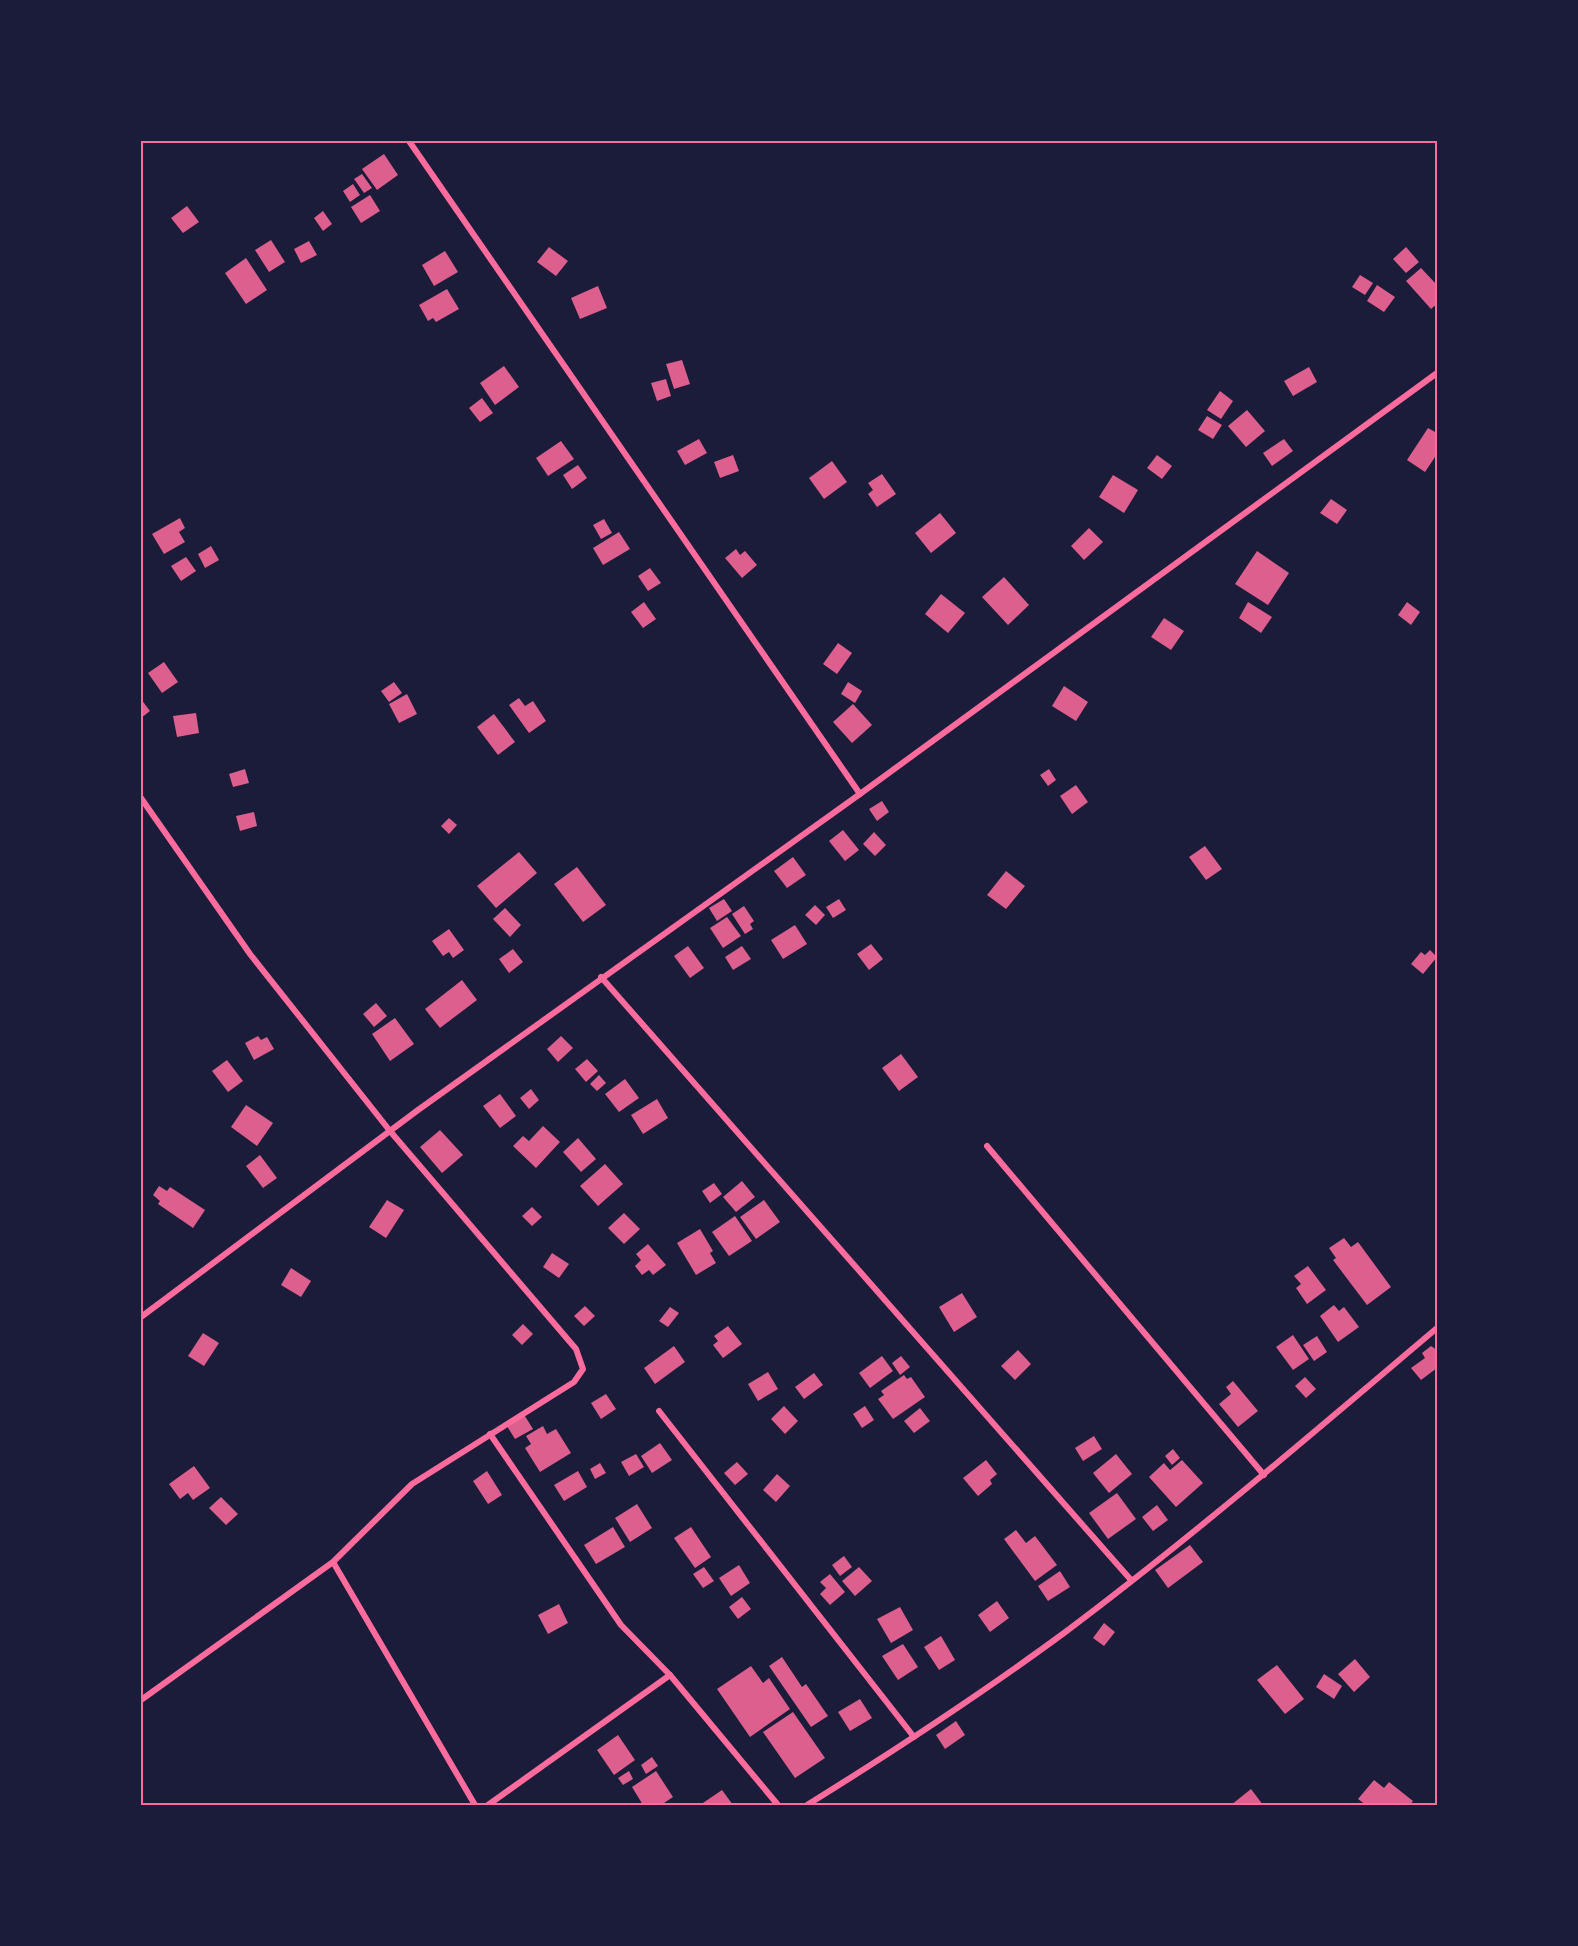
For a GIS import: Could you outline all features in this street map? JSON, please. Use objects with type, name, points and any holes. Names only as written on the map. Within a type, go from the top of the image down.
[{"type":"street","points":[[409,141],[860,794]]},
{"type":"street","points":[[141,1317],[601,977],[860,794],[1437,373]]},
{"type":"street","points":[[141,798],[250,954],[390,1131],[576,1349],[583,1369],[574,1382],[412,1484],[333,1562],[141,1700]]},
{"type":"street","points":[[601,977],[1131,1580]]},
{"type":"street","points":[[987,1146],[1264,1475]]},
{"type":"street","points":[[807,1805],[914,1737],[1064,1633],[1264,1475],[1437,1328]]},
{"type":"street","points":[[658,1411],[914,1737]]},
{"type":"street","points":[[490,1434],[621,1625],[670,1675],[778,1805]]},
{"type":"street","points":[[333,1562],[476,1805]]},
{"type":"street","points":[[488,1805],[670,1675]]},
{"type":"building","points":[[384,154],[398,175],[377,190],[362,169]]},
{"type":"building","points":[[362,174],[372,188],[364,193],[354,179]]},
{"type":"building","points":[[353,184],[360,195],[350,202],[343,191]]},
{"type":"building","points":[[370,195],[380,211],[361,223],[351,207]]},
{"type":"building","points":[[187,206],[199,222],[183,233],[171,218]]},
{"type":"building","points":[[323,211],[332,224],[323,231],[314,218]]},
{"type":"building","points":[[271,240],[285,262],[269,272],[255,250]]},
{"type":"building","points":[[309,241],[317,255],[301,263],[294,249]]},
{"type":"building","points":[[549,247],[568,261],[556,276],[537,262]]},
{"type":"building","points":[[1406,247],[1419,262],[1406,273],[1393,259]]},
{"type":"building","points":[[445,251],[458,272],[434,286],[422,265]]},
{"type":"building","points":[[246,258],[267,290],[246,304],[225,273]]},
{"type":"building","points":[[1421,268],[1437,285],[1437,304],[1431,309],[1406,281]]},
{"type":"building","points":[[1360,275],[1373,283],[1365,295],[1352,287]]},
{"type":"building","points":[[1377,285],[1395,297],[1384,312],[1367,301]]},
{"type":"building","points":[[598,286],[607,308],[580,319],[571,298]]},
{"type":"building","points":[[447,289],[459,309],[436,322],[433,318],[428,321],[419,305]]},
{"type":"building","points":[[682,360],[690,384],[674,389],[666,364]]},
{"type":"building","points":[[504,366],[519,387],[495,405],[480,383]]},
{"type":"building","points":[[1309,367],[1317,382],[1293,396],[1284,381]]},
{"type":"building","points":[[666,379],[671,396],[657,401],[651,383]]},
{"type":"building","points":[[1220,391],[1233,401],[1221,419],[1207,410]]},
{"type":"building","points":[[482,398],[493,413],[480,422],[469,408]]},
{"type":"building","points":[[1247,410],[1265,431],[1246,447],[1228,426]]},
{"type":"building","points":[[1207,416],[1222,425],[1213,439],[1198,430]]},
{"type":"building","points":[[1428,428],[1437,433],[1435,446],[1437,454],[1425,472],[1407,460]]},
{"type":"building","points":[[699,439],[707,453],[685,465],[677,451]]},
{"type":"building","points":[[1284,439],[1293,451],[1272,466],[1263,453]]},
{"type":"building","points":[[561,441],[574,459],[548,476],[536,458]]},
{"type":"building","points":[[733,455],[739,471],[720,478],[714,462]]},
{"type":"building","points":[[1157,455],[1172,466],[1162,479],[1147,468]]},
{"type":"building","points":[[832,461],[847,482],[824,499],[809,478]]},
{"type":"building","points":[[578,465],[587,478],[572,489],[563,475]]},
{"type":"building","points":[[882,474],[896,494],[877,507],[868,494],[873,490],[868,483]]},
{"type":"building","points":[[1113,475],[1138,490],[1124,513],[1099,497]]},
{"type":"building","points":[[1331,499],[1347,510],[1337,524],[1320,513]]},
{"type":"building","points":[[940,513],[956,533],[931,553],[915,533]]},
{"type":"building","points":[[180,518],[185,528],[179,532],[185,542],[164,554],[152,534]]},
{"type":"building","points":[[604,519],[612,533],[601,539],[593,525]]},
{"type":"building","points":[[1089,528],[1103,542],[1084,560],[1071,546]]},
{"type":"building","points":[[619,532],[630,549],[603,565],[593,548]]},
{"type":"building","points":[[211,546],[219,560],[205,568],[198,554]]},
{"type":"building","points":[[736,549],[740,555],[745,551],[757,565],[742,578],[725,558]]},
{"type":"building","points":[[1257,551],[1289,573],[1268,605],[1235,584]]},
{"type":"building","points":[[186,557],[196,571],[181,581],[171,566]]},
{"type":"building","points":[[650,568],[661,583],[648,591],[638,576]]},
{"type":"building","points":[[1004,577],[1029,605],[1008,625],[982,597]]},
{"type":"building","points":[[941,594],[965,613],[948,633],[925,614]]},
{"type":"building","points":[[644,602],[656,619],[643,628],[631,612]]},
{"type":"building","points":[[1248,602],[1272,617],[1261,633],[1239,618]]},
{"type":"building","points":[[1407,602],[1420,612],[1411,625],[1398,615]]},
{"type":"building","points":[[1164,618],[1184,631],[1171,650],[1151,637]]},
{"type":"building","points":[[838,643],[852,653],[837,674],[823,664]]},
{"type":"building","points":[[164,662],[178,682],[162,693],[148,673]]},
{"type":"building","points":[[394,682],[402,693],[389,702],[381,691]]},
{"type":"building","points":[[848,682],[862,691],[855,703],[841,694]]},
{"type":"building","points":[[1064,686],[1088,702],[1076,721],[1052,706]]},
{"type":"building","points":[[407,694],[417,714],[399,723],[389,704]]},
{"type":"building","points":[[519,698],[525,706],[533,701],[546,721],[529,733],[509,705]]},
{"type":"building","points":[[141,699],[150,711],[141,718]]},
{"type":"building","points":[[853,704],[872,725],[852,743],[833,722]]},
{"type":"building","points":[[196,713],[199,733],[177,737],[173,716]]},
{"type":"building","points":[[494,714],[515,742],[498,755],[477,727]]},
{"type":"building","points":[[245,769],[249,783],[233,787],[229,774]]},
{"type":"building","points":[[1049,769],[1056,780],[1048,786],[1040,775]]},
{"type":"building","points":[[1076,785],[1088,802],[1072,814],[1060,796]]},
{"type":"building","points":[[882,801],[889,812],[877,821],[869,809]]},
{"type":"building","points":[[254,812],[257,826],[240,831],[236,816]]},
{"type":"building","points":[[449,818],[457,825],[449,834],[441,826]]},
{"type":"building","points":[[843,830],[859,850],[845,861],[829,841]]},
{"type":"building","points":[[874,832],[886,845],[875,856],[863,844]]},
{"type":"building","points":[[1205,846],[1222,869],[1206,880],[1189,857]]},
{"type":"building","points":[[519,852],[537,873],[496,908],[477,886]]},
{"type":"building","points":[[793,857],[806,875],[787,888],[774,871]]},
{"type":"building","points":[[577,867],[606,905],[583,922],[554,884]]},
{"type":"building","points":[[1006,871],[1025,886],[1006,909],[987,895]]},
{"type":"building","points":[[724,899],[732,911],[717,921],[709,908]]},
{"type":"building","points":[[839,899],[846,910],[833,918],[826,907]]},
{"type":"building","points":[[815,905],[825,915],[816,925],[805,915]]},
{"type":"building","points":[[744,906],[754,921],[750,924],[753,929],[745,934],[732,914]]},
{"type":"building","points":[[505,908],[521,925],[510,937],[493,919]]},
{"type":"building","points":[[727,917],[741,936],[723,948],[710,928]]},
{"type":"building","points":[[795,925],[807,944],[783,959],[771,940]]},
{"type":"building","points":[[449,929],[464,950],[453,958],[449,952],[443,956],[432,941]]},
{"type":"building","points":[[871,944],[883,959],[869,970],[857,954]]},
{"type":"building","points":[[688,946],[704,968],[690,978],[674,956]]},
{"type":"building","points":[[742,946],[751,959],[733,970],[725,957]]},
{"type":"building","points":[[513,949],[523,962],[509,973],[499,959]]},
{"type":"building","points":[[1430,950],[1437,957],[1423,974],[1411,964],[1421,952],[1425,955]]},
{"type":"building","points":[[462,980],[477,1000],[440,1028],[425,1009]]},
{"type":"building","points":[[376,1003],[387,1016],[374,1027],[363,1014]]},
{"type":"building","points":[[395,1018],[414,1044],[390,1061],[372,1034]]},
{"type":"building","points":[[258,1036],[261,1040],[267,1037],[274,1049],[254,1060],[245,1043]]},
{"type":"building","points":[[561,1036],[573,1048],[558,1062],[547,1049]]},
{"type":"building","points":[[901,1054],[918,1077],[899,1091],[882,1068]]},
{"type":"building","points":[[587,1059],[598,1071],[586,1082],[575,1069]]},
{"type":"building","points":[[227,1060],[243,1081],[228,1092],[212,1071]]},
{"type":"building","points":[[599,1075],[606,1083],[597,1091],[590,1084]]},
{"type":"building","points":[[625,1079],[639,1098],[619,1112],[605,1094]]},
{"type":"building","points":[[531,1089],[539,1100],[529,1109],[520,1098]]},
{"type":"building","points":[[500,1094],[516,1116],[500,1128],[483,1106]]},
{"type":"building","points":[[657,1099],[668,1118],[643,1134],[631,1115]]},
{"type":"building","points":[[246,1105],[273,1123],[257,1146],[231,1127]]},
{"type":"building","points":[[543,1126],[560,1142],[536,1168],[513,1146],[523,1136],[529,1141]]},
{"type":"building","points":[[440,1130],[463,1155],[442,1173],[420,1147]]},
{"type":"building","points":[[578,1138],[596,1159],[581,1172],[563,1152]]},
{"type":"building","points":[[260,1155],[277,1178],[263,1188],[246,1166]]},
{"type":"building","points":[[605,1164],[623,1184],[598,1206],[580,1186]]},
{"type":"building","points":[[742,1181],[755,1197],[736,1212],[723,1197]]},
{"type":"building","points":[[714,1183],[722,1194],[710,1203],[702,1191]]},
{"type":"building","points":[[159,1186],[167,1191],[170,1187],[205,1210],[193,1228],[158,1204],[160,1201],[153,1195]]},
{"type":"building","points":[[387,1200],[404,1210],[386,1238],[369,1227]]},
{"type":"building","points":[[764,1200],[780,1222],[756,1239],[740,1217]]},
{"type":"building","points":[[532,1207],[542,1217],[532,1226],[522,1216]]},
{"type":"building","points":[[624,1213],[640,1229],[624,1244],[608,1228]]},
{"type":"building","points":[[735,1216],[752,1241],[729,1256],[712,1232]]},
{"type":"building","points":[[700,1229],[713,1251],[710,1253],[716,1263],[696,1275],[677,1243]]},
{"type":"building","points":[[1344,1238],[1351,1247],[1358,1242],[1391,1287],[1367,1305],[1333,1260],[1336,1258],[1329,1248]]},
{"type":"building","points":[[648,1244],[666,1265],[653,1275],[649,1270],[642,1275],[635,1266],[641,1260],[636,1254]]},
{"type":"building","points":[[552,1253],[569,1264],[559,1278],[543,1267]]},
{"type":"building","points":[[1308,1266],[1326,1290],[1307,1304],[1296,1288],[1301,1284],[1294,1276]]},
{"type":"building","points":[[291,1268],[311,1281],[301,1297],[281,1285]]},
{"type":"building","points":[[962,1293],[977,1317],[954,1332],[939,1307]]},
{"type":"building","points":[[1334,1305],[1339,1311],[1344,1307],[1359,1327],[1338,1342],[1320,1316]]},
{"type":"building","points":[[585,1306],[595,1316],[584,1326],[574,1316]]},
{"type":"building","points":[[670,1307],[679,1313],[668,1327],[659,1321]]},
{"type":"building","points":[[523,1324],[533,1334],[522,1345],[512,1335]]},
{"type":"building","points":[[728,1326],[742,1344],[723,1358],[713,1345],[718,1341],[714,1336]]},
{"type":"building","points":[[203,1333],[219,1343],[204,1366],[188,1356]]},
{"type":"building","points":[[1293,1335],[1309,1359],[1293,1370],[1276,1347]]},
{"type":"building","points":[[1317,1336],[1327,1352],[1314,1361],[1303,1345]]},
{"type":"building","points":[[674,1346],[685,1362],[655,1384],[644,1368]]},
{"type":"building","points":[[1431,1346],[1437,1350],[1437,1368],[1421,1380],[1411,1368],[1425,1358],[1422,1353]]},
{"type":"building","points":[[1018,1350],[1031,1364],[1015,1380],[1001,1366]]},
{"type":"building","points":[[882,1356],[893,1371],[870,1388],[859,1373]]},
{"type":"building","points":[[901,1356],[910,1367],[900,1375],[892,1363]]},
{"type":"building","points":[[768,1372],[778,1389],[758,1401],[748,1384]]},
{"type":"building","points":[[814,1373],[823,1385],[804,1399],[795,1387]]},
{"type":"building","points":[[904,1375],[907,1379],[911,1377],[925,1397],[893,1419],[878,1399],[884,1395],[881,1391]]},
{"type":"building","points":[[1305,1377],[1316,1389],[1306,1398],[1295,1386]]},
{"type":"building","points":[[1233,1381],[1258,1411],[1238,1427],[1219,1404],[1231,1394],[1226,1387]]},
{"type":"building","points":[[606,1394],[616,1409],[601,1419],[591,1403]]},
{"type":"building","points":[[784,1406],[798,1421],[785,1434],[771,1419]]},
{"type":"building","points":[[865,1406],[874,1420],[862,1428],[853,1414]]},
{"type":"building","points":[[920,1408],[930,1421],[914,1433],[904,1421]]},
{"type":"building","points":[[523,1413],[533,1429],[515,1439],[505,1423]]},
{"type":"building","points":[[543,1426],[547,1434],[556,1429],[571,1453],[540,1472],[525,1448],[531,1444],[526,1436]]},
{"type":"building","points":[[1094,1436],[1102,1449],[1083,1461],[1075,1448]]},
{"type":"building","points":[[660,1443],[672,1460],[652,1473],[641,1456]]},
{"type":"building","points":[[1173,1449],[1180,1458],[1172,1465],[1165,1456]]},
{"type":"building","points":[[636,1454],[644,1467],[629,1476],[621,1462]]},
{"type":"building","points":[[1116,1454],[1132,1474],[1109,1493],[1093,1473]]},
{"type":"building","points":[[986,1460],[997,1474],[990,1480],[992,1484],[978,1496],[963,1478]]},
{"type":"building","points":[[1182,1460],[1203,1483],[1176,1507],[1149,1477],[1164,1463],[1170,1470]]},
{"type":"building","points":[[737,1462],[748,1474],[735,1485],[724,1473]]},
{"type":"building","points":[[600,1463],[606,1473],[595,1479],[590,1469]]},
{"type":"building","points":[[194,1466],[210,1488],[193,1500],[188,1493],[180,1499],[169,1484]]},
{"type":"building","points":[[487,1471],[502,1495],[488,1504],[473,1481]]},
{"type":"building","points":[[578,1471],[587,1487],[564,1501],[554,1485]]},
{"type":"building","points":[[777,1474],[790,1486],[776,1502],[763,1490]]},
{"type":"building","points":[[1117,1493],[1136,1519],[1108,1539],[1089,1513]]},
{"type":"building","points":[[221,1497],[238,1514],[226,1525],[209,1508]]},
{"type":"building","points":[[637,1504],[652,1528],[630,1542],[615,1518]]},
{"type":"building","points":[[1157,1505],[1168,1520],[1153,1531],[1142,1517]]},
{"type":"building","points":[[613,1527],[625,1547],[596,1564],[584,1545]]},
{"type":"building","points":[[691,1527],[711,1557],[695,1568],[674,1538]]},
{"type":"building","points":[[1016,1530],[1026,1543],[1035,1536],[1057,1565],[1035,1581],[1004,1539]]},
{"type":"building","points":[[1190,1545],[1203,1562],[1168,1588],[1155,1570]]},
{"type":"building","points":[[844,1556],[852,1567],[840,1576],[832,1565]]},
{"type":"building","points":[[739,1565],[750,1583],[731,1596],[719,1578]]},
{"type":"building","points":[[704,1567],[714,1581],[703,1588],[693,1574]]},
{"type":"building","points":[[859,1567],[872,1581],[855,1596],[842,1581]]},
{"type":"building","points":[[1060,1571],[1070,1587],[1048,1601],[1038,1586]]},
{"type":"building","points":[[830,1574],[845,1592],[830,1605],[820,1594],[826,1588],[820,1582]]},
{"type":"building","points":[[742,1597],[751,1609],[738,1619],[729,1607]]},
{"type":"building","points":[[997,1601],[1009,1618],[990,1632],[978,1615]]},
{"type":"building","points":[[559,1604],[568,1623],[548,1634],[538,1615]]},
{"type":"building","points":[[900,1607],[913,1630],[891,1643],[877,1619]]},
{"type":"building","points":[[1104,1623],[1115,1632],[1104,1646],[1093,1638]]},
{"type":"building","points":[[941,1636],[955,1660],[939,1670],[924,1647]]},
{"type":"building","points":[[903,1644],[918,1667],[898,1680],[882,1656]]},
{"type":"building","points":[[782,1657],[802,1687],[806,1684],[828,1716],[811,1727],[769,1666]]},
{"type":"building","points":[[1355,1659],[1370,1677],[1354,1692],[1338,1674]]},
{"type":"building","points":[[1277,1665],[1304,1699],[1285,1714],[1257,1680]]},
{"type":"building","points":[[751,1666],[763,1683],[769,1678],[790,1709],[750,1737],[717,1689]]},
{"type":"building","points":[[1324,1674],[1342,1686],[1334,1699],[1316,1687]]},
{"type":"building","points":[[860,1699],[872,1718],[850,1731],[838,1712]]},
{"type":"building","points":[[793,1712],[825,1758],[795,1778],[763,1732]]},
{"type":"building","points":[[956,1721],[965,1735],[945,1749],[936,1735]]},
{"type":"building","points":[[618,1735],[635,1760],[614,1775],[597,1750]]},
{"type":"building","points":[[652,1757],[658,1766],[646,1774],[641,1765]]},
{"type":"building","points":[[629,1771],[633,1779],[623,1785],[618,1778]]},
{"type":"building","points":[[656,1771],[673,1797],[661,1805],[643,1805],[632,1787]]},
{"type":"building","points":[[1374,1780],[1384,1788],[1389,1782],[1413,1801],[1410,1805],[1366,1805],[1358,1799]]},
{"type":"building","points":[[1251,1789],[1263,1805],[1231,1805]]},
{"type":"building","points":[[722,1790],[733,1805],[700,1805]]}]
